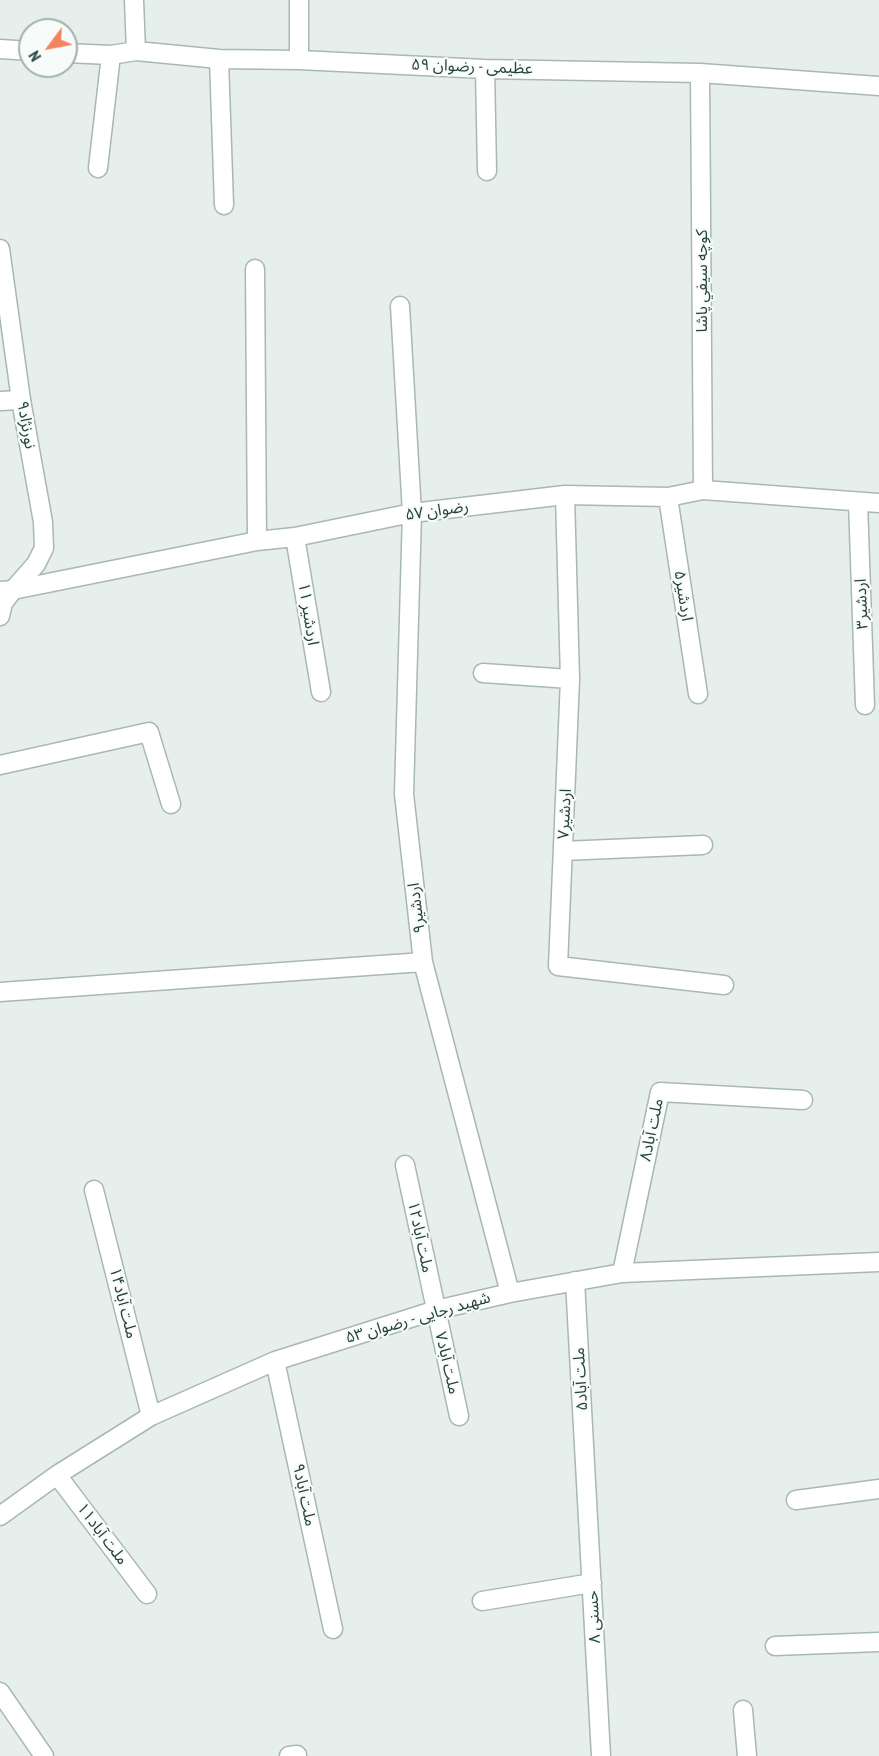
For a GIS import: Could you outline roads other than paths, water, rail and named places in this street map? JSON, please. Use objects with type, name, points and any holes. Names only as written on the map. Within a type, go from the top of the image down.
[{"type":"street","points":[[134,0],[136,51]]},
{"type":"street","points":[[298,0],[299,60]]},
{"type":"street","points":[[0,49],[18,50]]},
{"type":"street","name":"عظیمی - رضوان ۵۹","points":[[78,54],[111,56],[136,51],[219,59],[299,60],[485,69],[700,73],[879,86]]},
{"type":"street","points":[[98,168],[111,56]]},
{"type":"street","points":[[219,59],[224,205]]},
{"type":"street","points":[[485,69],[487,171]]},
{"type":"street","name":"كوچه سيفي پاشا","points":[[700,73],[703,490]]},
{"type":"street","name":"نورنژاد۹","points":[[0,249],[21,400],[43,522],[44,548],[36,564],[6,590],[0,616]]},
{"type":"street","points":[[255,269],[257,542]]},
{"type":"street","name":"اردشیر۹","points":[[400,306],[412,513],[404,794],[423,962],[510,1293]]},
{"type":"street","points":[[0,401],[21,400]]},
{"type":"street","name":"رضوان ۵۷","points":[[6,590],[257,542],[296,537],[412,513],[565,495],[668,497],[703,490],[879,503]]},
{"type":"street","name":"اردشیر۷","points":[[565,495],[570,679],[558,966],[723,985]]},
{"type":"street","name":"اردشیر۵","points":[[668,497],[698,694]]},
{"type":"street","name":"اردشیر۳","points":[[858,502],[866,705]]},
{"type":"street","name":"اردشیر ۱۱","points":[[296,537],[321,692]]},
{"type":"street","points":[[483,673],[570,679]]},
{"type":"street","points":[[0,765],[149,732],[171,804]]},
{"type":"street","points":[[563,851],[703,845]]},
{"type":"street","points":[[0,992],[423,962]]},
{"type":"street","name":"ملت آباد۸","points":[[622,1273],[660,1092],[803,1100]]},
{"type":"street","name":"ملت آباد۱۲","points":[[405,1165],[436,1310]]},
{"type":"street","name":"ملت آباد۱۴","points":[[94,1190],[151,1416]]},
{"type":"street","name":"شهید رجایی - رضوان ۵۳","points":[[0,1516],[57,1475],[151,1416],[275,1361],[436,1310],[510,1293],[622,1273],[879,1262]]},
{"type":"street","name":"ملت آباد۵","points":[[576,1281],[586,1478]]},
{"type":"street","name":"ملت آباد۷","points":[[436,1310],[459,1416]]},
{"type":"street","name":"ملت آباد۹","points":[[275,1361],[333,1629]]},
{"type":"street","name":"ملت آباد۱۱","points":[[57,1475],[147,1594]]},
{"type":"street","name":"حسنی ۸","points":[[586,1478],[601,1756]]},
{"type":"street","points":[[796,1500],[879,1490]]},
{"type":"street","points":[[482,1601],[592,1583]]},
{"type":"street","points":[[775,1646],[879,1642]]},
{"type":"street","points":[[0,1692],[44,1756]]},
{"type":"street","points":[[743,1710],[747,1756]]},
{"type":"street","points":[[289,1756],[297,1755]]}]
